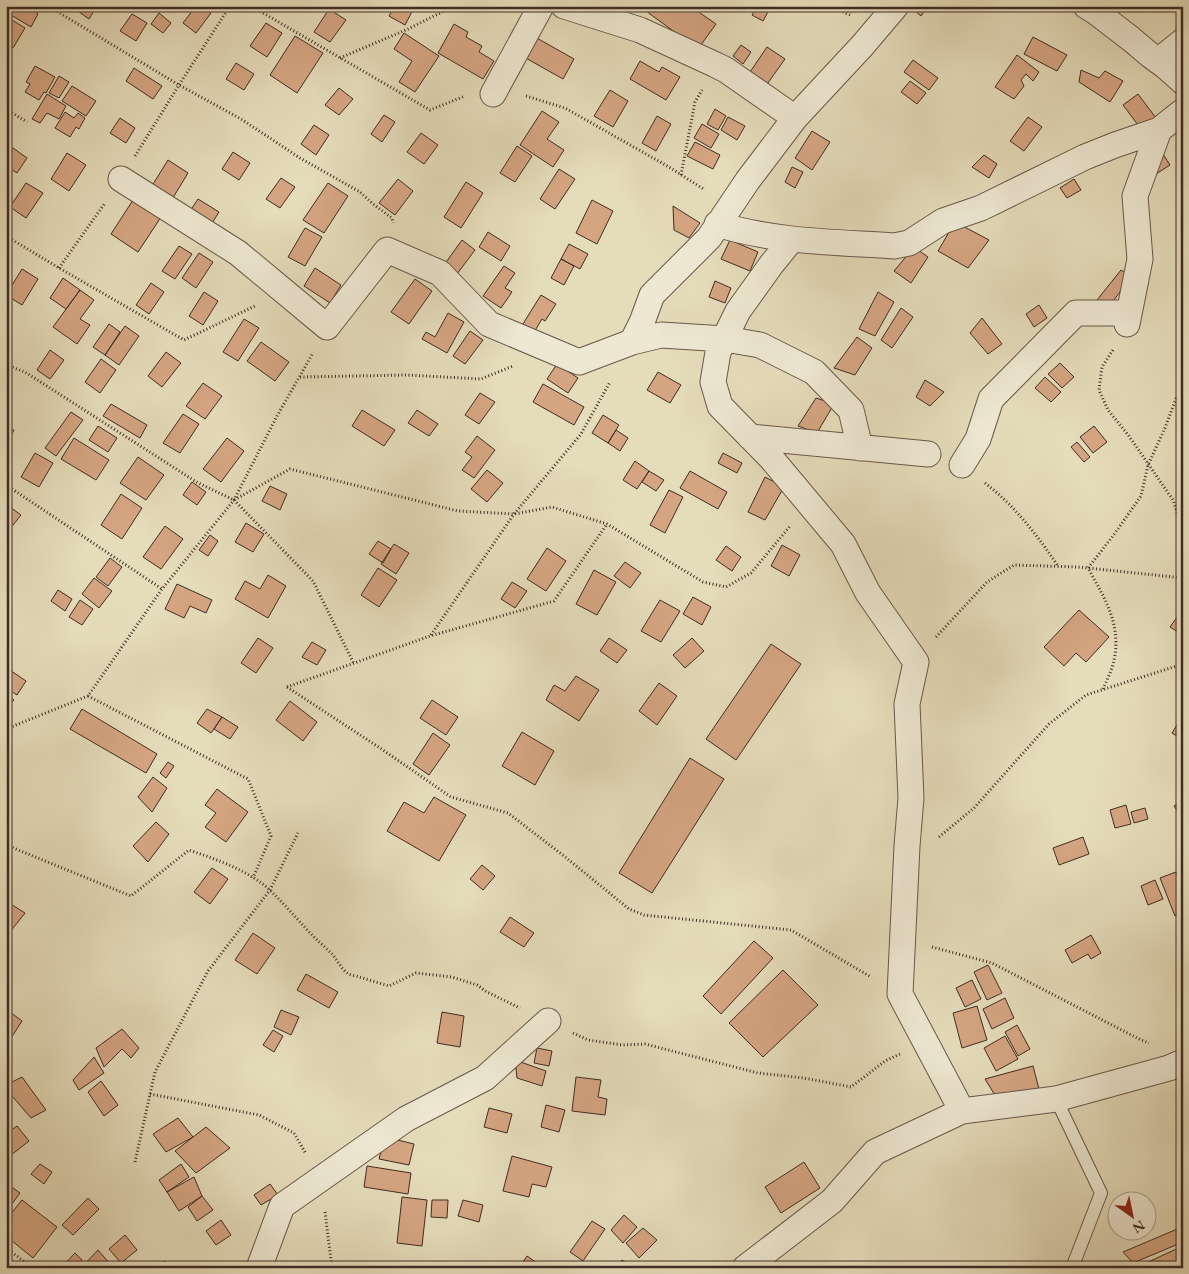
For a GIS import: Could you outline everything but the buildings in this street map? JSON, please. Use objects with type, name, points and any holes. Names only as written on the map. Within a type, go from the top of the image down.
[{"type":"street","points":[[493,94],[541,6]]},
{"type":"street","points":[[564,6],[640,30],[716,65],[795,118]]},
{"type":"street","points":[[632,342],[652,295],[709,238],[748,180],[795,118],[862,46],[896,6]]},
{"type":"street","points":[[1086,6],[1183,82]]},
{"type":"street","points":[[1158,61],[1183,41]]},
{"type":"street","points":[[717,224],[737,231],[792,240],[894,246],[909,242],[943,221],[981,208],[1085,157],[1159,130],[1183,111]]},
{"type":"street","points":[[962,465],[978,439],[991,399],[1076,313],[1128,319],[1140,259],[1135,196],[1159,130]]},
{"type":"street","points":[[121,179],[238,253],[327,326],[387,250],[440,273],[489,324],[579,362],[632,342],[661,335],[724,338],[760,345],[814,372],[851,410],[860,448]]},
{"type":"street","points":[[792,240],[771,265],[738,311],[718,352],[714,382],[720,406],[771,458],[843,544],[868,593],[916,662],[907,704],[911,798],[900,994],[962,1111]]},
{"type":"street","points":[[750,438],[928,454]]},
{"type":"street","points":[[259,1268],[282,1206],[406,1119],[485,1078],[548,1021]]},
{"type":"street","points":[[745,1268],[832,1201],[875,1152],[962,1111],[1056,1099],[1169,1068],[1183,1062]]},
{"type":"lane","points":[[1056,1099],[1101,1193],[1072,1268]]},
{"type":"path","points":[[48,6],[178,85],[242,119],[300,158],[360,192],[392,218],[395,228],[387,250]]},
{"type":"path","points":[[59,268],[121,179],[178,85],[230,6]]},
{"type":"path","points":[[340,58],[408,29],[450,8],[448,6]]},
{"type":"path","points":[[681,175],[695,102],[716,65]]},
{"type":"path","points":[[6,109],[27,122]]},
{"type":"path","points":[[6,236],[184,340],[257,305]]},
{"type":"path","points":[[1128,319],[1114,349],[1102,367],[1100,390],[1108,410],[1129,436],[1172,500],[1180,521],[1183,523]]},
{"type":"path","points":[[6,729],[88,696],[162,589],[234,500],[277,416],[327,326]]},
{"type":"path","points":[[430,636],[514,514],[581,434],[632,342]]},
{"type":"path","points":[[299,377],[407,375],[481,378],[553,351]]},
{"type":"path","points":[[6,365],[25,372],[198,483],[234,500],[313,581],[354,664]]},
{"type":"path","points":[[1088,568],[1141,496],[1148,465],[1177,396]]},
{"type":"path","points":[[962,465],[1016,510],[1043,543],[1058,566]]},
{"type":"path","points":[[234,500],[290,469],[458,511],[514,514],[552,506],[607,524],[703,582],[726,587],[751,572],[809,504]]},
{"type":"path","points":[[6,485],[162,589]]},
{"type":"path","points":[[607,524],[554,601],[430,636],[287,687],[451,797],[508,814],[564,856],[629,909],[644,915],[791,930],[900,994]]},
{"type":"path","points":[[916,662],[930,643],[987,582],[1014,565],[1088,568],[1183,578]]},
{"type":"path","points":[[1088,568],[1110,610],[1116,632],[1114,659],[1103,689]]},
{"type":"path","points":[[939,837],[974,808],[1049,724],[1086,695],[1183,664]]},
{"type":"path","points":[[88,696],[248,778],[271,836],[253,878]]},
{"type":"path","points":[[135,1162],[155,1072],[208,971],[270,890],[298,833]]},
{"type":"path","points":[[6,845],[131,896],[189,850],[231,865],[270,890],[332,955],[344,972],[389,986],[416,973],[452,977],[477,985],[486,992],[588,1040],[623,1045],[645,1044],[758,1073],[804,1078],[851,1087],[885,1061],[925,1042]]},
{"type":"path","points":[[903,940],[992,963],[1149,1043]]},
{"type":"path","points":[[150,1094],[259,1115],[294,1133],[320,1179],[332,1268]]},
{"type":"path","points":[[6,1248],[31,1268]]}]
